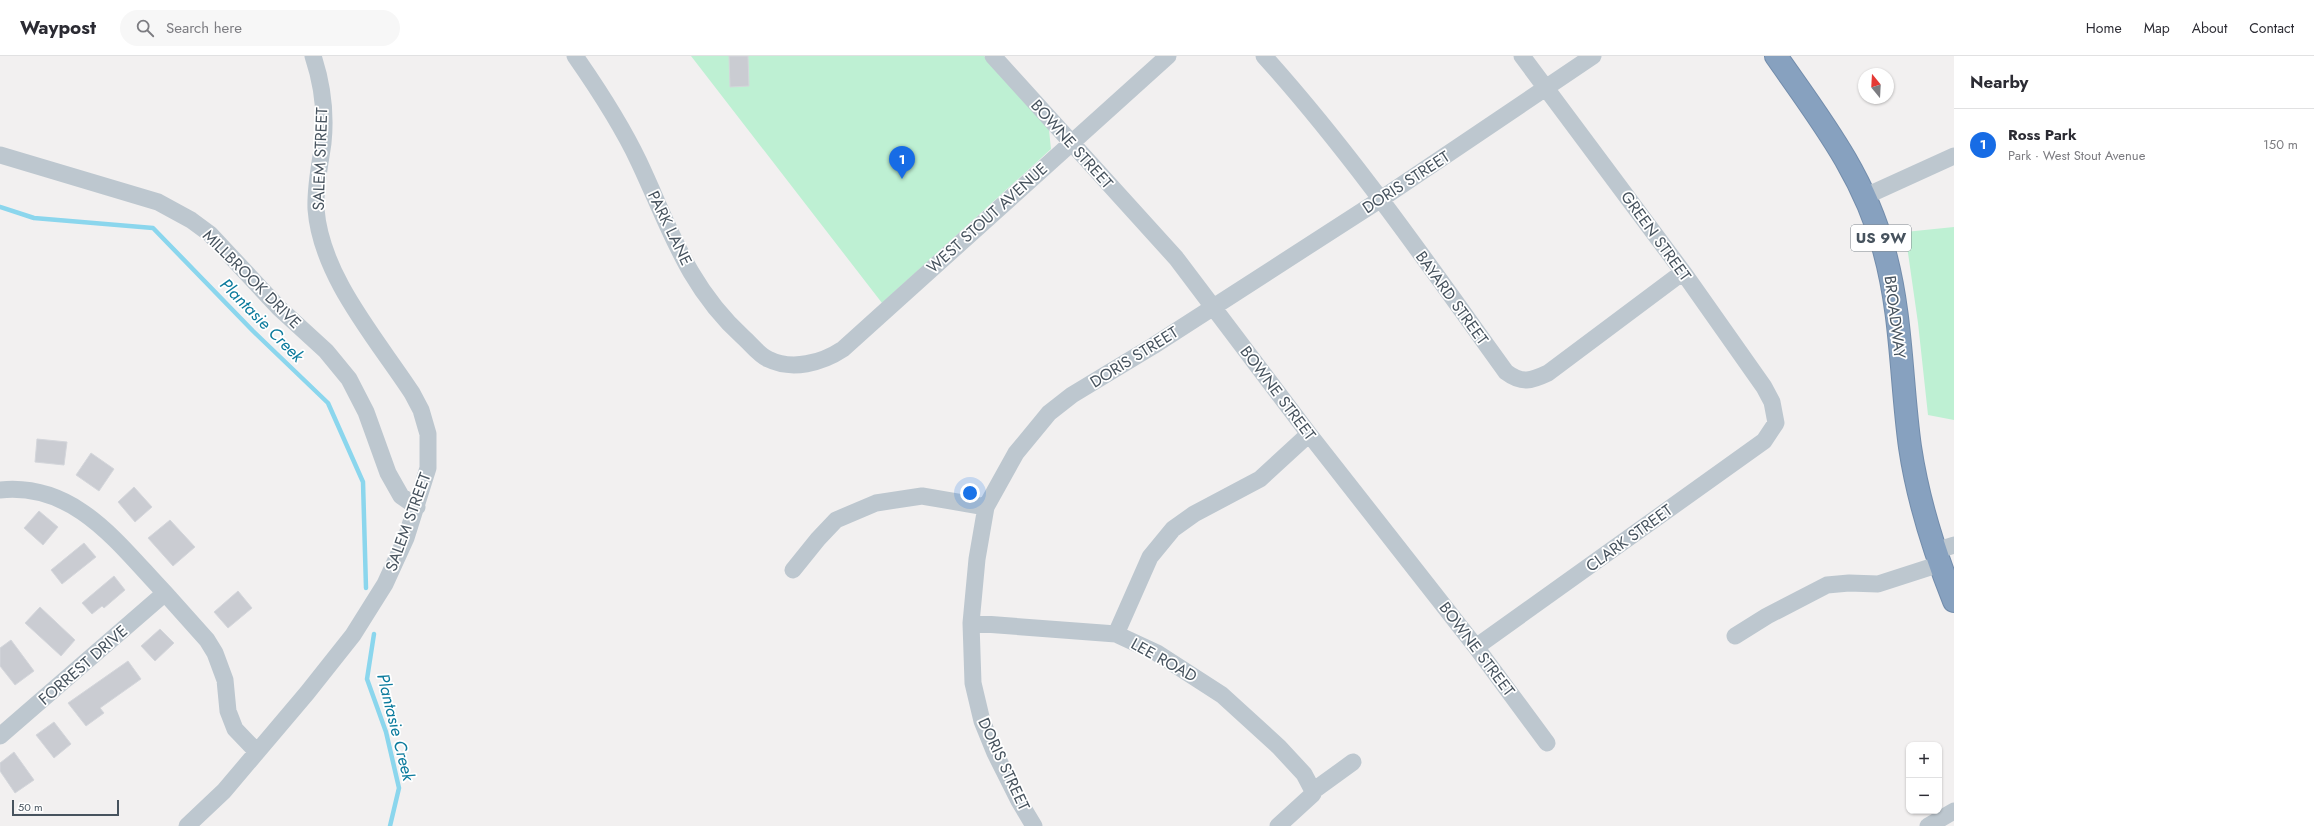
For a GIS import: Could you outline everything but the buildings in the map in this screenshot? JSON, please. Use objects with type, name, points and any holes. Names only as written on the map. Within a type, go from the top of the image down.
[{"type":"highway","name":"BROADWAY","points":[[1776,56],[1844,153],[1866,196],[1880,236],[1890,272],[1911,453],[1920,500],[1943,554],[1954,601]]},
{"type":"street","name":"SALEM STREET","points":[[187,826],[224,791],[256,751],[307,693],[365,618],[396,561],[424,485],[430,452],[428,434],[421,410],[412,393],[342,287],[332,267],[318,223],[317,186],[324,118],[322,92],[313,56]]},
{"type":"street","name":"PARK LANE","points":[[575,56],[591,78],[639,161],[674,242],[706,297],[728,324],[768,359],[784,364],[798,364]]},
{"type":"street","name":"BOWNE STREET","points":[[993,56],[1176,258],[1309,434],[1476,647],[1547,743]]},
{"type":"street","name":"WEST STOUT AVENUE","points":[[798,364],[817,362],[829,358],[843,349],[1168,56]]},
{"type":"street","name":"BAYARD STREET","points":[[1264,56],[1313,111],[1381,199],[1506,372],[1524,382],[1534,380],[1548,373],[1683,272]]},
{"type":"street","name":"GREEN STREET","points":[[1522,56],[1683,272],[1764,387],[1772,402],[1776,423]]},
{"type":"street","name":"DORIS STREET","points":[[1034,826],[1019,801],[982,721],[973,683],[970,622],[977,559],[986,507],[1016,453],[1049,413],[1072,395],[1213,308],[1381,199],[1593,56]]},
{"type":"street","name":"MILLBROOK DRIVE","points":[[0,155],[158,202],[191,220],[210,234],[279,308],[326,351],[349,379],[366,412],[388,473],[402,496],[417,507]]},
{"type":"street","points":[[1866,196],[1954,156]]},
{"type":"street","name":"CLARK STREET","points":[[1476,647],[1764,441],[1776,423]]},
{"type":"street","points":[[1116,634],[1150,557],[1164,538],[1194,514],[1260,479],[1309,434]]},
{"type":"street","points":[[0,490],[40,492],[83,510],[98,522],[207,640],[215,653],[225,680],[228,711],[235,729],[256,751]]},
{"type":"street","points":[[793,570],[818,539],[836,520],[876,503],[922,496],[986,507]]},
{"type":"street","points":[[1735,636],[1766,616],[1827,585],[1849,582],[1878,584],[1943,554]]},
{"type":"street","name":"FORREST DRIVE","points":[[0,736],[165,593]]},
{"type":"street","name":"LEE ROAD","points":[[970,622],[1116,634],[1157,653],[1222,695],[1279,747],[1304,774],[1313,791]]},
{"type":"street","points":[[1278,826],[1313,794],[1313,791],[1353,762]]},
{"type":"street","points":[[1928,826],[1954,811]]},
{"type":"green space","points":[[691,56],[984,56],[1049,130],[1051,149],[882,303]]},
{"type":"green space","points":[[1954,227],[1954,420],[1928,415],[1918,323],[1905,232]]},
{"type":"waterway","name":"Plantasie Creek","points":[[0,207],[34,218],[153,228],[253,331],[328,403],[363,482],[366,588]]},
{"type":"waterway","name":"Plantasie Creek","points":[[374,634],[367,679],[386,732],[399,788],[390,826]]},
{"type":"place","name":"Ross Park","points":[[902,179]]}]
